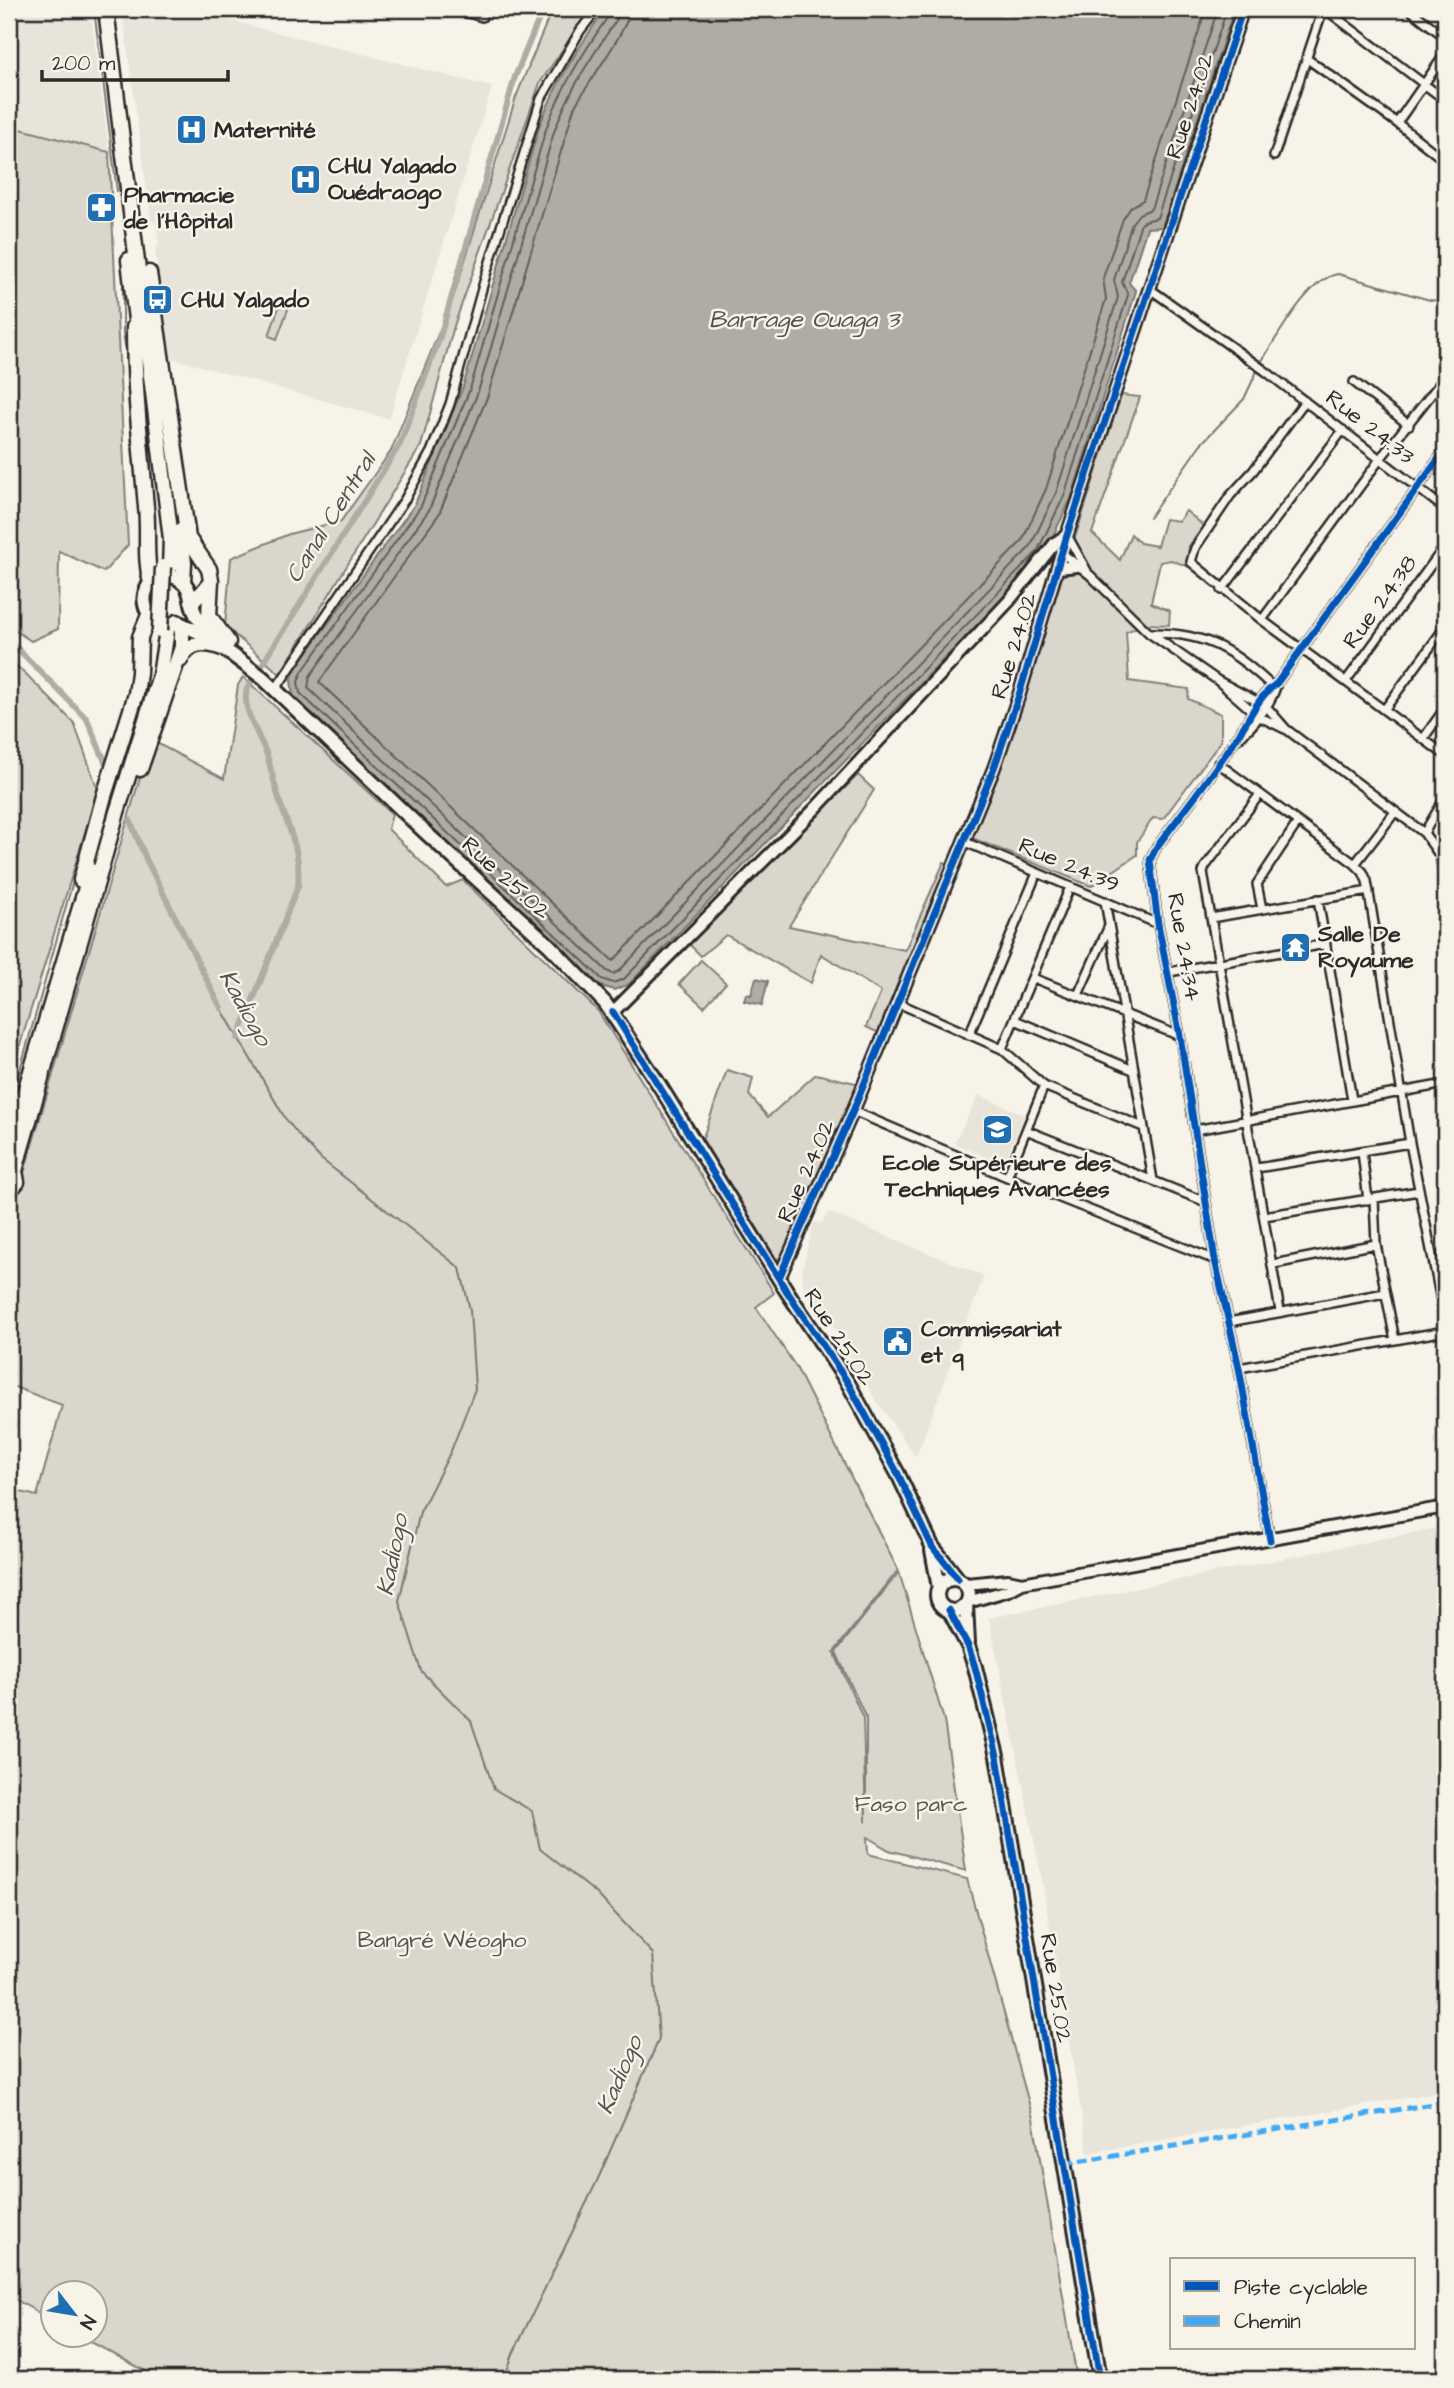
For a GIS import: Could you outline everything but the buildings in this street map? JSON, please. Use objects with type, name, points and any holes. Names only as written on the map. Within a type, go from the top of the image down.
[{"type":"highway","points":[[9,1191],[17,1182],[12,1169],[72,952],[168,627],[167,567],[139,308],[98,9]]},
{"type":"highway","points":[[106,9],[134,222],[139,308],[134,369],[148,525],[146,559],[151,583]]},
{"type":"highway","points":[[134,222],[144,251],[154,299],[162,376],[177,453],[188,538],[209,569],[209,616],[227,646]]},
{"type":"highway","points":[[139,308],[168,446],[184,564],[183,582]]},
{"type":"highway","points":[[191,601],[202,593],[211,580]]},
{"type":"highway","points":[[72,952],[104,796],[135,694],[139,673],[140,638],[149,615]]},
{"type":"highway","points":[[9,1145],[72,952],[174,671],[184,638],[168,627]]},
{"type":"highway","points":[[174,671],[185,651],[191,647],[201,643],[227,646]]},
{"type":"main road","points":[[149,615],[144,595],[151,583],[170,576],[183,582]]},
{"type":"main road","name":"Rue 25.02","points":[[183,582],[188,587],[194,611],[203,624],[549,945],[612,1012],[863,1409],[932,1546],[962,1582]]},
{"type":"main road","points":[[168,627],[189,610],[191,601]]},
{"type":"main road","name":"Rue 25.02","points":[[149,615],[168,627],[195,628],[227,646]]},
{"type":"main road","name":"Rue 25.02","points":[[932,1546],[939,1588]]},
{"type":"main road","points":[[945,1581],[962,1582],[969,1593],[967,1604],[958,1610],[949,1610],[939,1602],[939,1588],[945,1581]]},
{"type":"main road","name":"Rue 25.02","points":[[967,1604],[968,1647]]},
{"type":"main road","name":"Rue 25.02","points":[[949,1610],[968,1647],[982,1691],[997,1756],[1100,2379]]},
{"type":"street","points":[[455,9],[482,17]]},
{"type":"street","points":[[275,690],[405,499],[431,452],[450,404],[489,265],[541,99],[580,31],[597,9]]},
{"type":"street","name":"Rue 24.02","points":[[779,1278],[853,1111],[965,842],[1020,695],[1067,535],[1243,9]]},
{"type":"street","points":[[1274,156],[1324,9],[1445,100]]},
{"type":"street","points":[[1413,10],[1445,37]]},
{"type":"street","points":[[1397,122],[1445,54]]},
{"type":"street","points":[[1306,58],[1397,122],[1445,161]]},
{"type":"street","name":"Rue 24.33","points":[[1150,289],[1264,370],[1445,509]]},
{"type":"street","points":[[1262,620],[1380,459],[1445,377]]},
{"type":"street","points":[[1354,382],[1409,425]]},
{"type":"street","points":[[1305,401],[1253,471],[1230,496],[1192,554],[1192,564],[1262,620],[1445,755]]},
{"type":"street","points":[[1223,590],[1343,430]]},
{"type":"street","name":"Rue 24.34","points":[[1270,1540],[1239,1368],[1216,1260],[1169,972],[1158,924],[1152,855],[1445,450]]},
{"type":"street","points":[[612,1012],[806,818],[1015,594],[1055,543],[1067,535],[1090,575],[1149,634],[1217,680],[1263,704],[1286,729],[1424,833],[1443,855],[1445,883]]},
{"type":"street","name":"Rue 24.38","points":[[1346,681],[1445,546]]},
{"type":"street","points":[[1062,553],[1090,575]]},
{"type":"street","points":[[1058,568],[1077,566]]},
{"type":"street","points":[[1384,710],[1445,627]]},
{"type":"street","points":[[1149,634],[1188,635],[1214,643],[1275,686]]},
{"type":"street","points":[[1217,680],[1255,714],[1286,729]]},
{"type":"street","points":[[1423,739],[1445,708]]},
{"type":"street","points":[[1218,763],[1363,872],[1410,1143],[1445,1321]]},
{"type":"street","points":[[1260,794],[1203,872],[1274,1264],[1280,1311]]},
{"type":"street","points":[[1424,833],[1445,798]]},
{"type":"street","points":[[1355,864],[1395,812]]},
{"type":"street","points":[[1262,909],[1257,884],[1298,822]]},
{"type":"street","name":"Rue 24.39","points":[[965,842],[1158,924]]},
{"type":"street","points":[[970,1035],[1037,873]]},
{"type":"street","points":[[1002,1049],[1070,887]]},
{"type":"street","points":[[1211,918],[1368,891]]},
{"type":"street","points":[[1318,899],[1352,1100]]},
{"type":"street","points":[[1105,901],[1153,1180]]},
{"type":"street","points":[[1078,995],[1109,926]]},
{"type":"street","points":[[1169,972],[1326,944]]},
{"type":"street","points":[[1033,978],[1180,1036]]},
{"type":"street","points":[[898,1003],[1002,1049],[1044,1086],[1143,1127]]},
{"type":"street","points":[[1015,1020],[1133,1070]]},
{"type":"street","points":[[1195,1130],[1445,1084]]},
{"type":"street","points":[[1007,1177],[1044,1086]]},
{"type":"street","points":[[853,1111],[1007,1177],[1216,1260]]},
{"type":"street","points":[[1026,1130],[1206,1202]]},
{"type":"street","points":[[1257,1168],[1410,1143]]},
{"type":"street","points":[[1362,1152],[1376,1244],[1395,1340]]},
{"type":"street","points":[[1264,1216],[1419,1191]]},
{"type":"street","points":[[1274,1264],[1376,1244]]},
{"type":"street","points":[[1229,1322],[1385,1293]]},
{"type":"street","points":[[1239,1368],[1445,1331]]},
{"type":"street","points":[[967,1604],[1022,1583],[1445,1507]]},
{"type":"street","points":[[962,1582],[1008,1580],[1022,1583]]},
{"type":"shaded area","points":[[9,9],[90,9],[109,152],[9,126]]},
{"type":"shaded area","name":"CHU Yalgado Ouédraogo","points":[[122,9],[185,9],[492,87],[389,419],[171,358],[155,250],[159,245],[156,223],[151,220]]},
{"type":"shaded area","points":[[979,1095],[1025,1115],[1006,1158],[999,1163],[954,1143]]},
{"type":"shaded area","points":[[828,1212],[984,1276],[916,1457],[872,1394],[825,1311],[818,1304],[815,1306],[804,1290],[802,1270],[814,1222],[822,1223]]},
{"type":"shaded area","points":[[1445,1526],[1445,2091],[1088,2153],[1041,1875],[989,1618]]},
{"type":"green space","points":[[552,9],[590,9],[540,83],[454,326],[421,446],[280,674],[225,626],[231,558],[289,534],[341,521],[391,451],[455,292],[516,97]]},
{"type":"green space","points":[[9,126],[109,152],[128,545],[104,572],[59,551],[58,629],[31,641],[9,626]]},
{"type":"green space","points":[[282,298],[291,301],[277,339],[269,336]]},
{"type":"green space","points":[[1121,395],[1140,397],[1092,533],[1120,560],[1131,534],[1140,543],[1157,546],[1165,519],[1179,521],[1186,511],[1204,526],[1189,546],[1187,566],[1171,560],[1160,562],[1151,603],[1170,611],[1169,625],[1144,624],[1126,632],[1129,681],[1189,689],[1188,699],[1221,714],[1221,741],[1163,819],[1153,818],[1137,842],[1137,855],[1091,886],[972,838],[998,776]]},
{"type":"green space","points":[[9,660],[74,723],[98,790],[9,1081]]},
{"type":"green space","name":"Bangré Wéogho","points":[[243,677],[392,814],[388,829],[446,887],[463,880],[598,1011],[774,1293],[756,1307],[796,1367],[898,1570],[834,1652],[863,1718],[866,1823],[866,1718],[836,1652],[899,1572],[944,1720],[966,1871],[889,1850],[867,1837],[868,1854],[967,1879],[1033,2118],[1077,2379],[160,2379],[106,2350],[108,2280],[38,2280],[38,2312],[9,2296],[9,1489],[37,1496],[62,1405],[9,1385],[9,1224],[151,740],[224,779],[238,685]]},
{"type":"green space","points":[[858,775],[874,790],[789,926],[905,950],[944,862],[955,866],[881,1034],[866,1027],[881,992],[821,954],[811,983],[726,935],[701,956],[688,943]]},
{"type":"green space","points":[[701,960],[726,983],[704,1007],[679,984]]},
{"type":"green space","points":[[727,1070],[753,1078],[749,1095],[768,1117],[816,1074],[860,1084],[785,1254],[773,1262],[701,1143]]},
{"type":"water","name":"Barrage Ouaga 3","points":[[605,9],[1234,9],[1162,227],[1147,228],[1129,283],[1136,291],[1071,499],[1043,557],[628,985],[614,990],[598,985],[293,696],[291,681],[295,669],[415,504],[463,387],[545,111],[577,51]]},
{"type":"water","points":[[756,978],[768,981],[762,1005],[744,1001],[746,994],[751,995]]},
{"type":"waterway","points":[[94,9],[117,191]]},
{"type":"waterway","name":"Canal Central","points":[[238,1038],[298,886],[299,874],[295,846],[267,755],[249,714],[247,689],[400,444],[440,337],[515,77],[543,9]]},
{"type":"waterway","points":[[1260,364],[1304,298],[1315,286],[1338,274],[1430,300],[1445,301]]},
{"type":"waterway","points":[[123,276],[123,333],[128,363]]},
{"type":"waterway","points":[[1149,518],[1200,445],[1244,399],[1258,369]]},
{"type":"waterway","name":"Kadiogo","points":[[9,643],[87,719],[106,764]]},
{"type":"waterway","name":"Kadiogo","points":[[130,820],[146,859],[221,1008]]},
{"type":"waterway","points":[[9,1109],[75,874]]},
{"type":"waterway","name":"Kadiogo","points":[[221,1008],[285,1118],[301,1138],[321,1159],[460,1268],[470,1310],[475,1389],[451,1451],[420,1512],[399,1601],[421,1671],[471,1721],[494,1789],[532,1811],[540,1849],[596,1893],[653,1954],[659,2039],[597,2181],[513,2354],[504,2379]]},
{"type":"marked path","points":[[1065,2164],[1445,2102]]},
{"type":"cycle path","points":[[779,1278],[853,1111],[994,768],[1067,535],[1243,9]]},
{"type":"cycle path","points":[[1270,1540],[1239,1368],[1215,1260],[1180,1036],[1158,924],[1150,860],[1258,703],[1277,683],[1445,450]]},
{"type":"cycle path","points":[[613,1012],[786,1290],[848,1383],[898,1474],[932,1546],[958,1579]]},
{"type":"cycle path","points":[[949,1610],[968,1646],[975,1667],[997,1756],[1100,2379]]},
{"type":"place","name":"Maternité","points":[[191,130]]},
{"type":"place","name":"CHU Yalgado Ouédraogo","points":[[305,179]]},
{"type":"place","name":"Pharmacie de l'Hôpital","points":[[101,208]]},
{"type":"place","name":"CHU Yalgado","points":[[158,300]]},
{"type":"place","name":"Salle De Royaume","points":[[1295,947]]},
{"type":"place","name":"Ecole Supérieure des Techniques Avancées","points":[[997,1129]]},
{"type":"place","name":"Commissariat et q","points":[[898,1342]]},
{"type":"park label","name":"Faso parc","points":[[911,1804]]}]
